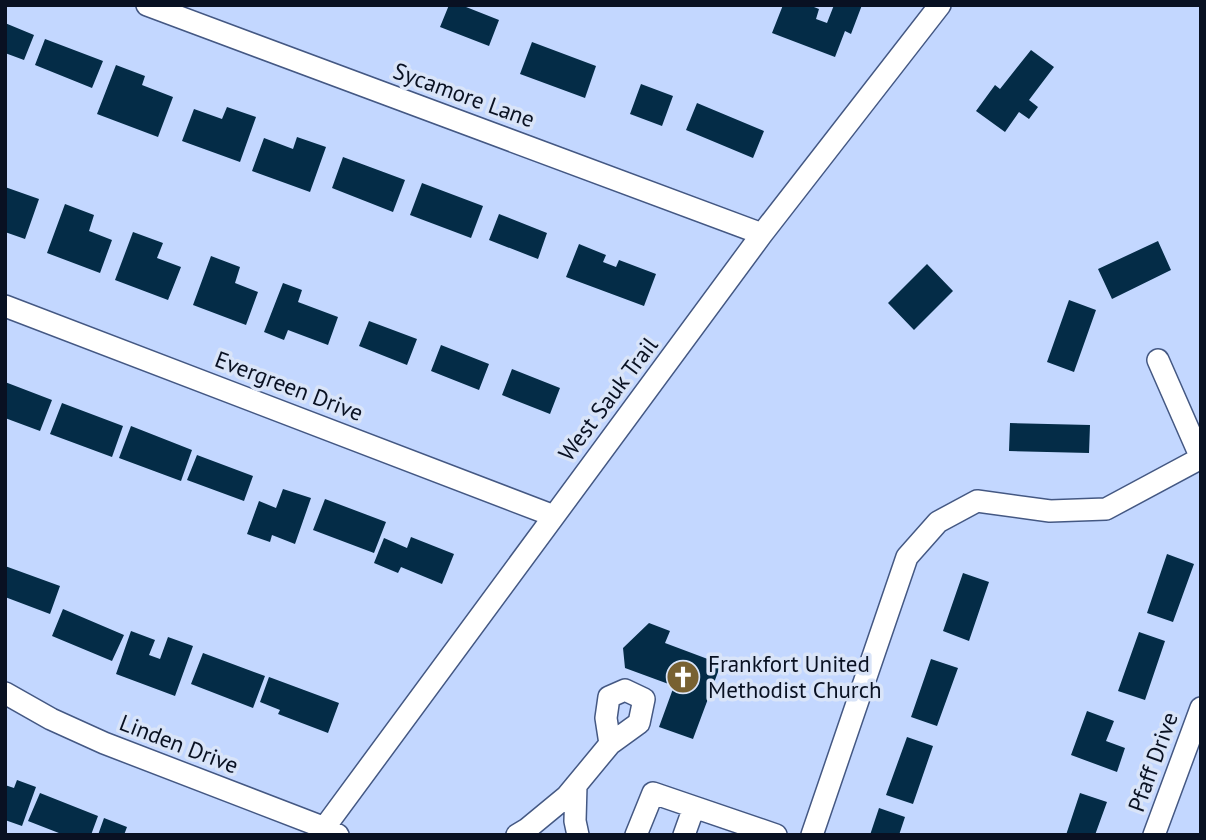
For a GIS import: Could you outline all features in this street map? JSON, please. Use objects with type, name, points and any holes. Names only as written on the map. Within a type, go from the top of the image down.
[{"type":"street","name":"Sycamore Lane","points":[[147,5],[762,234]]},
{"type":"street","name":"West Sauk Trail","points":[[327,832],[554,516],[762,234],[940,5]]},
{"type":"street","name":"Evergreen Drive","points":[[5,306],[554,516]]},
{"type":"street","points":[[812,835],[907,557],[938,522],[977,501],[1050,511],[1106,509],[1201,458],[1158,360]]},
{"type":"street","name":"Linden Drive","points":[[5,693],[51,719],[104,743],[327,832]]},
{"type":"street","name":"Pfaff Drive","points":[[1154,835],[1201,708]]},
{"type":"street","points":[[517,835],[567,796],[610,744]]},
{"type":"street","points":[[576,785],[575,821],[578,835]]},
{"type":"street","points":[[636,835],[653,793],[694,807],[728,827],[769,834]]},
{"type":"street","points":[[684,835],[694,807]]},
{"type":"building","points":[[449,5],[461,5],[499,20],[489,46],[440,27]]},
{"type":"building","points":[[783,5],[809,5],[819,9],[816,19],[827,23],[834,5],[862,5],[851,34],[845,31],[835,57],[772,33]]},
{"type":"building","points":[[5,23],[34,35],[24,60],[5,53]]},
{"type":"building","points":[[45,39],[103,61],[92,88],[35,65]]},
{"type":"building","points":[[532,42],[596,66],[585,98],[520,74]]},
{"type":"building","points":[[1031,50],[1054,67],[1029,100],[1038,107],[1029,119],[1019,112],[1005,132],[976,111],[995,85],[1000,89]]},
{"type":"building","points":[[116,65],[145,76],[142,85],[173,97],[158,137],[97,114]]},
{"type":"building","points":[[641,84],[673,96],[662,126],[630,114]]},
{"type":"building","points":[[697,103],[764,131],[753,158],[686,130]]},
{"type":"building","points":[[227,107],[256,117],[240,162],[182,141],[194,109],[222,119]]},
{"type":"building","points":[[297,137],[326,147],[310,192],[252,171],[264,138],[293,149]]},
{"type":"building","points":[[343,157],[405,180],[393,212],[332,188]]},
{"type":"building","points":[[422,183],[483,206],[471,238],[410,215]]},
{"type":"building","points":[[5,187],[39,199],[25,239],[5,232]]},
{"type":"building","points":[[65,204],[94,215],[89,231],[112,240],[100,273],[47,253]]},
{"type":"building","points":[[499,214],[547,233],[538,259],[489,240]]},
{"type":"building","points":[[133,232],[163,243],[157,258],[181,267],[168,300],[115,280]]},
{"type":"building","points":[[1158,241],[1171,270],[1112,299],[1098,269]]},
{"type":"building","points":[[579,244],[606,255],[603,262],[616,267],[619,260],[656,274],[644,306],[566,277]]},
{"type":"building","points":[[211,256],[240,267],[235,283],[258,292],[246,325],[193,305]]},
{"type":"building","points":[[927,264],[953,291],[914,330],[888,303]]},
{"type":"building","points":[[283,283],[302,290],[298,302],[338,317],[328,345],[288,330],[284,340],[264,332]]},
{"type":"building","points":[[1069,300],[1096,310],[1074,372],[1047,362]]},
{"type":"building","points":[[369,321],[417,339],[407,365],[359,346]]},
{"type":"building","points":[[441,345],[489,364],[479,390],[431,371]]},
{"type":"building","points":[[512,369],[560,388],[550,414],[502,395]]},
{"type":"building","points":[[5,382],[52,400],[40,431],[5,418]]},
{"type":"building","points":[[62,403],[123,426],[112,457],[50,434]]},
{"type":"building","points":[[1010,423],[1090,425],[1089,453],[1009,451]]},
{"type":"building","points":[[131,426],[192,450],[181,481],[119,458]]},
{"type":"building","points":[[197,455],[253,476],[244,501],[187,480]]},
{"type":"building","points":[[283,489],[311,498],[295,544],[272,535],[270,542],[247,534],[259,501],[276,508]]},
{"type":"building","points":[[325,499],[386,522],[374,553],[313,530]]},
{"type":"building","points":[[411,537],[454,554],[442,584],[401,567],[398,573],[374,563],[384,538],[407,548]]},
{"type":"building","points":[[1167,554],[1194,564],[1173,622],[1147,613]]},
{"type":"building","points":[[5,566],[60,586],[50,614],[5,597]]},
{"type":"building","points":[[963,573],[989,582],[969,641],[943,631]]},
{"type":"building","points":[[63,609],[124,635],[112,661],[52,636]]},
{"type":"building","name":"Frankfort United Methodist Church","points":[[649,623],[670,631],[665,643],[721,664],[693,739],[659,727],[674,686],[625,668],[623,648]]},
{"type":"building","points":[[131,631],[155,640],[149,655],[160,659],[168,637],[193,646],[175,696],[116,674]]},
{"type":"building","points":[[1139,632],[1165,641],[1145,700],[1118,691]]},
{"type":"building","points":[[203,653],[265,676],[253,708],[191,684]]},
{"type":"building","points":[[931,659],[958,668],[937,726],[911,717]]},
{"type":"building","points":[[269,677],[339,703],[328,733],[278,714],[280,710],[260,702]]},
{"type":"building","points":[[1087,711],[1114,721],[1106,741],[1125,748],[1117,772],[1071,755]]},
{"type":"building","points":[[907,737],[933,746],[913,804],[886,795]]},
{"type":"building","points":[[17,780],[36,787],[22,826],[5,820],[5,785],[14,788]]},
{"type":"building","points":[[40,793],[98,816],[91,835],[64,835],[28,821]]},
{"type":"building","points":[[1080,793],[1107,802],[1095,835],[1066,835]]},
{"type":"building","points":[[879,808],[905,817],[899,835],[870,835]]},
{"type":"building","points":[[104,818],[127,827],[124,835],[98,835]]},
{"type":"place","name":"Frankfort United Methodist Church","points":[[683,677]]}]
